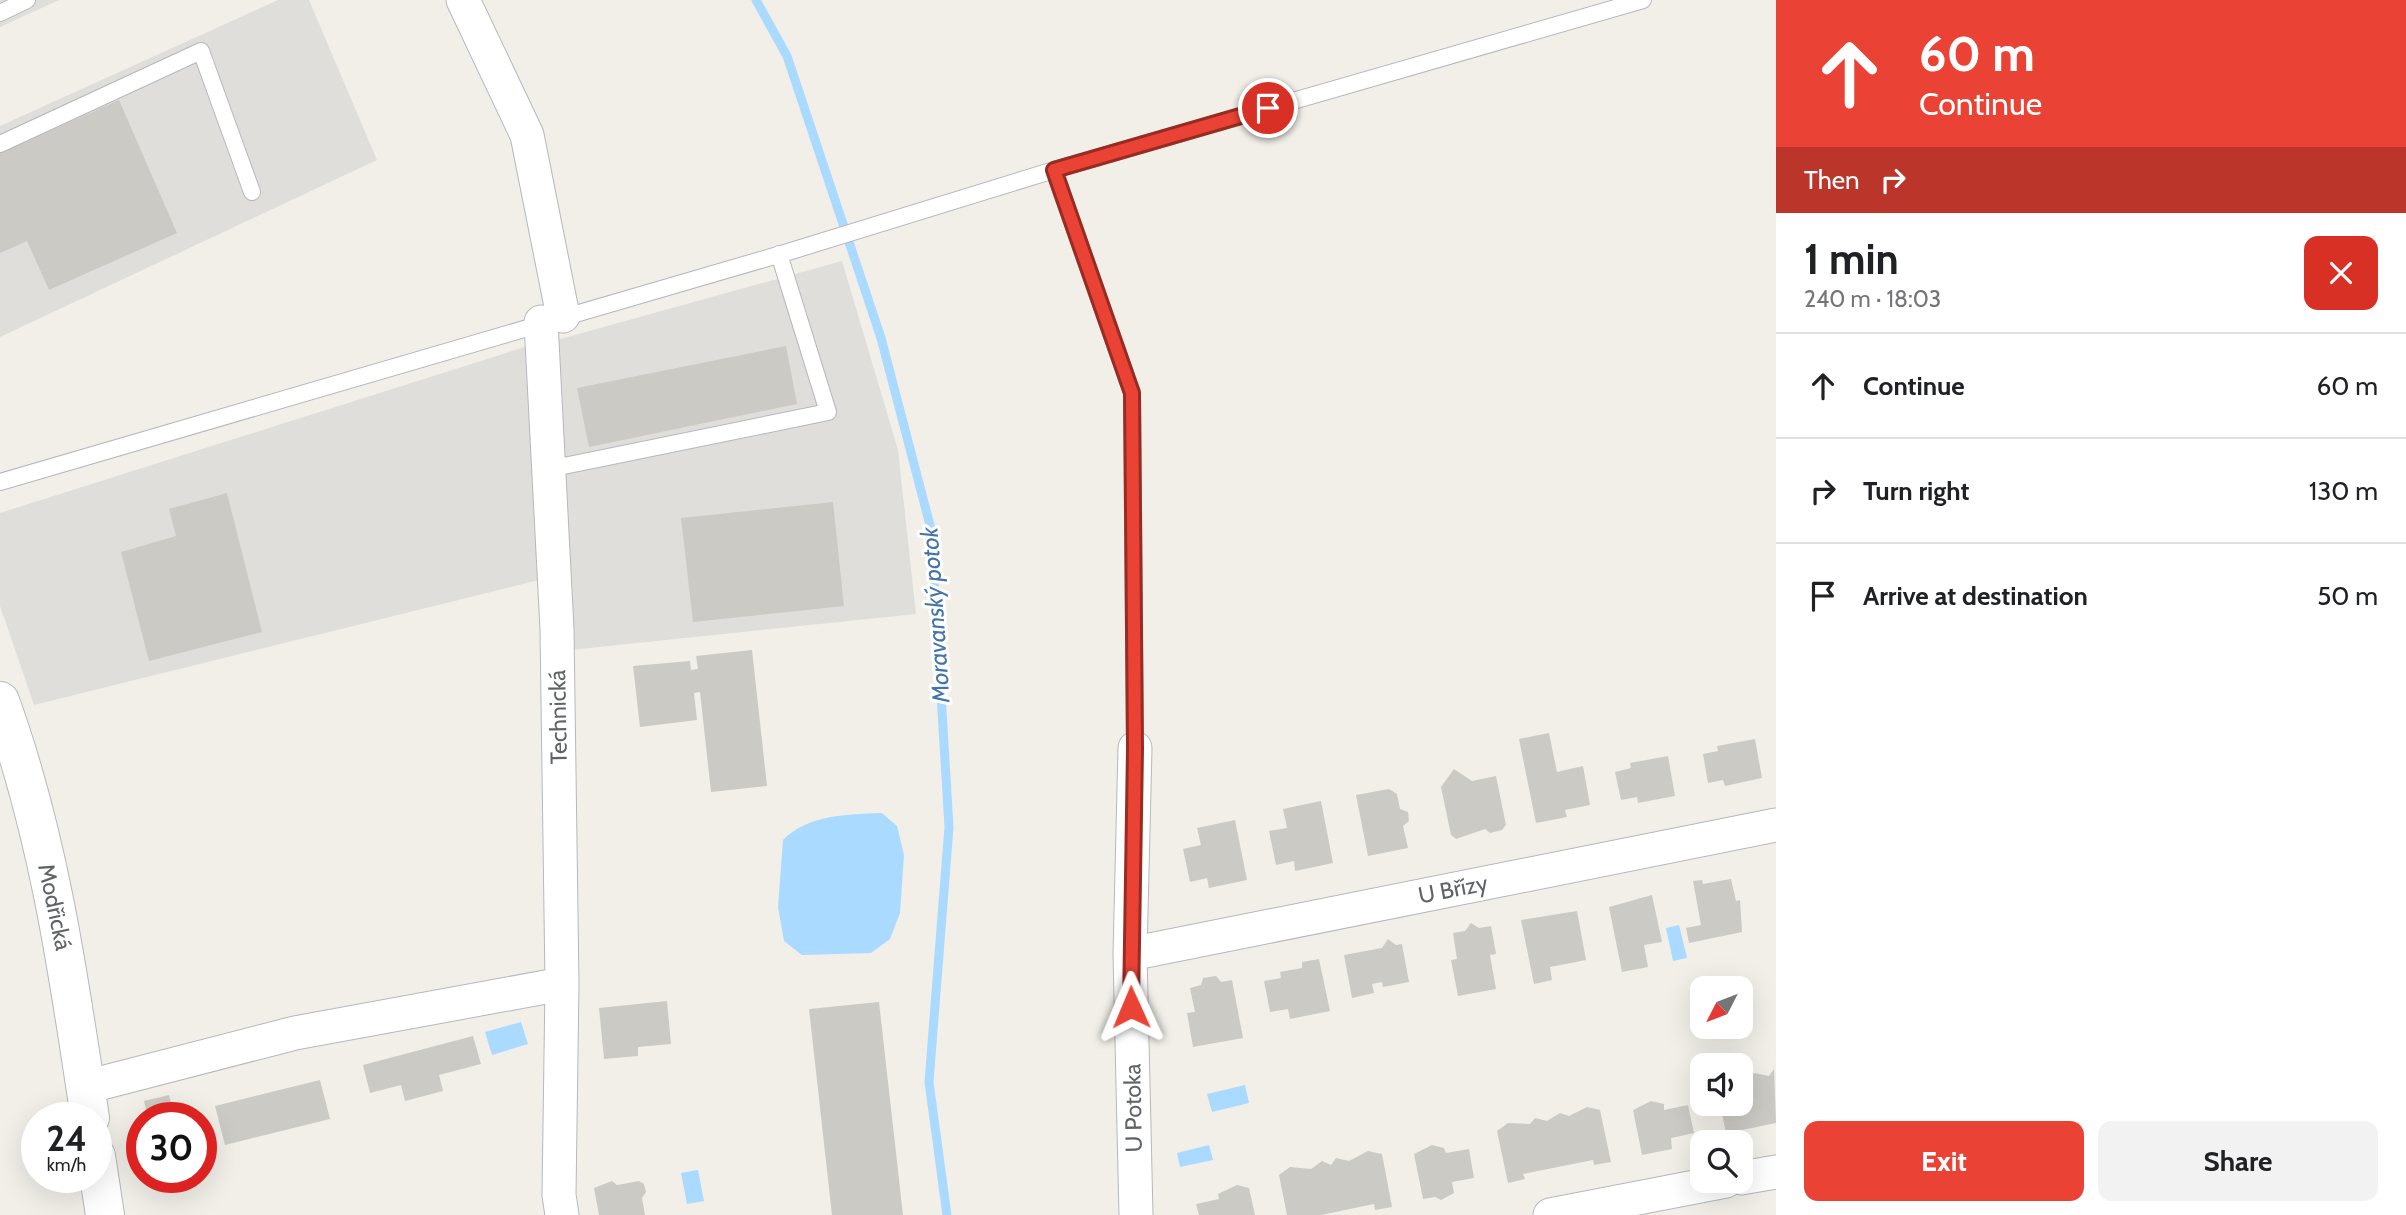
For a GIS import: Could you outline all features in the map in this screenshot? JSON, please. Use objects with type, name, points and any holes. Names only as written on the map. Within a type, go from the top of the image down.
[{"type":"street","name":"Technická","points":[[463,0],[527,135],[552,319],[549,469],[557,629],[562,984],[559,1195],[562,1215]]},
{"type":"street","name":"Modřická","points":[[0,701],[23,770],[51,885],[88,1102]]},
{"type":"street","name":"U Potoka","points":[[1135,748],[1130,954],[1136,1215]]},
{"type":"street","name":"U Břízy","points":[[1130,954],[1776,825]]},
{"type":"street","points":[[88,1102],[295,1033],[562,984]]},
{"type":"street","points":[[1753,1176],[1776,1172]]},
{"type":"street","points":[[1550,1215],[1690,1188]]},
{"type":"street","points":[[102,1193],[105,1215]]},
{"type":"lane","points":[[0,13],[27,0]]},
{"type":"lane","points":[[0,482],[779,254],[1054,170],[1643,0]]},
{"type":"lane","points":[[0,144],[201,51],[252,192]]},
{"type":"lane","points":[[1054,170],[1132,393],[1135,748]]},
{"type":"lane","points":[[549,469],[828,412],[779,254]]},
{"type":"shaded area","points":[[0,0],[59,0],[0,27]]},
{"type":"shaded area","points":[[278,0],[309,0],[377,160],[0,337],[0,126]]},
{"type":"shaded area","points":[[842,261],[898,450],[916,614],[570,650],[557,340]]},
{"type":"shaded area","points":[[531,345],[539,580],[34,705],[0,606],[0,513]]},
{"type":"water","points":[[882,813],[897,826],[904,855],[900,913],[890,939],[871,953],[802,955],[784,941],[778,907],[783,840],[804,825],[816,821],[842,815]]},
{"type":"water","points":[[1679,925],[1687,958],[1673,961],[1666,928]]},
{"type":"water","points":[[521,1022],[528,1044],[492,1055],[485,1032]]},
{"type":"water","points":[[1245,1085],[1249,1103],[1212,1112],[1207,1094]]},
{"type":"water","points":[[1209,1145],[1213,1160],[1180,1167],[1177,1153]]},
{"type":"water","points":[[698,1170],[704,1201],[687,1204],[681,1173]]},
{"type":"building","points":[[119,100],[177,233],[49,290],[27,241],[0,253],[0,153]]},
{"type":"building","points":[[786,346],[797,404],[589,447],[577,388]]},
{"type":"building","points":[[227,493],[262,632],[149,661],[121,552],[176,536],[169,509]]},
{"type":"building","points":[[833,502],[844,606],[693,622],[681,518]]},
{"type":"building","points":[[752,650],[767,786],[711,792],[700,692],[694,693],[697,720],[640,727],[633,666],[690,661],[691,670],[698,669],[696,656]]},
{"type":"building","points":[[1549,733],[1557,772],[1583,766],[1590,805],[1565,810],[1567,817],[1536,823],[1519,739]]},
{"type":"building","points":[[1755,739],[1762,778],[1725,786],[1723,780],[1708,783],[1703,754],[1718,751],[1717,746]]},
{"type":"building","points":[[1668,756],[1675,796],[1638,803],[1637,797],[1621,800],[1615,772],[1631,768],[1630,763]]},
{"type":"building","points":[[1454,769],[1472,781],[1496,776],[1506,825],[1502,830],[1490,833],[1485,829],[1456,839],[1451,835],[1441,787]]},
{"type":"building","points":[[1389,789],[1397,794],[1400,809],[1408,812],[1409,821],[1403,826],[1408,848],[1368,856],[1356,795]]},
{"type":"building","points":[[1321,801],[1333,863],[1295,871],[1294,861],[1276,865],[1269,831],[1287,828],[1283,809]]},
{"type":"building","points":[[1235,820],[1247,880],[1209,888],[1207,878],[1190,882],[1183,849],[1201,845],[1197,828]]},
{"type":"building","points":[[1731,879],[1736,901],[1740,900],[1742,932],[1689,943],[1686,928],[1701,925],[1693,881],[1702,880],[1703,884]]},
{"type":"building","points":[[1652,895],[1662,942],[1644,945],[1648,967],[1622,972],[1609,907]]},
{"type":"building","points":[[1577,911],[1586,960],[1550,967],[1552,980],[1534,984],[1521,920]]},
{"type":"building","points":[[1471,923],[1479,928],[1491,926],[1496,954],[1490,955],[1496,989],[1458,996],[1451,960],[1457,959],[1453,933],[1465,931]]},
{"type":"building","points":[[1388,939],[1396,945],[1402,944],[1409,982],[1383,987],[1382,982],[1372,984],[1374,993],[1352,998],[1344,955],[1382,948]]},
{"type":"building","points":[[1319,959],[1330,1011],[1290,1019],[1288,1009],[1270,1012],[1264,981],[1281,978],[1280,972],[1302,968],[1302,962]]},
{"type":"building","points":[[1216,976],[1221,982],[1232,980],[1243,1038],[1193,1047],[1187,1013],[1195,1012],[1190,988],[1201,985],[1203,978]]},
{"type":"building","points":[[667,1001],[671,1044],[638,1047],[638,1056],[604,1059],[599,1008]]},
{"type":"building","points":[[879,1002],[903,1215],[832,1215],[809,1009]]},
{"type":"building","points":[[473,1036],[481,1064],[439,1075],[443,1091],[405,1101],[401,1085],[370,1093],[363,1065]]},
{"type":"building","points":[[1774,1069],[1776,1123],[1742,1130],[1725,1130],[1722,1116],[1753,1116],[1754,1073],[1769,1076]]},
{"type":"building","points":[[320,1080],[330,1119],[225,1145],[217,1106]]},
{"type":"building","points":[[169,1095],[171,1102],[144,1102]]},
{"type":"building","points":[[1651,1101],[1664,1104],[1664,1110],[1688,1105],[1693,1130],[1690,1130],[1690,1134],[1671,1138],[1672,1149],[1642,1155],[1633,1110]]},
{"type":"building","points":[[1587,1107],[1600,1110],[1611,1162],[1594,1165],[1593,1160],[1523,1174],[1525,1179],[1508,1183],[1497,1131],[1508,1123],[1530,1124],[1535,1118],[1547,1121],[1560,1113],[1569,1116]]},
{"type":"building","points":[[1432,1145],[1444,1148],[1446,1153],[1469,1149],[1474,1178],[1452,1182],[1454,1193],[1441,1200],[1435,1197],[1423,1199],[1414,1154]]},
{"type":"building","points":[[1368,1151],[1382,1154],[1392,1207],[1375,1210],[1374,1204],[1321,1215],[1287,1215],[1279,1175],[1290,1167],[1311,1169],[1322,1161],[1331,1165],[1336,1158],[1349,1161]]},
{"type":"building","points":[[612,1181],[617,1185],[639,1181],[644,1184],[646,1192],[642,1198],[645,1215],[599,1215],[594,1188]]},
{"type":"building","points":[[1237,1185],[1249,1188],[1255,1215],[1199,1215],[1196,1204],[1219,1199],[1218,1194]]},
{"type":"waterway","name":"Moravanský potok","points":[[756,0],[787,56],[881,338],[931,529],[949,827],[929,1082],[947,1215]]},
{"type":"route","points":[[1131,1007],[1135,748],[1132,393],[1054,170],[1268,108]]}]
